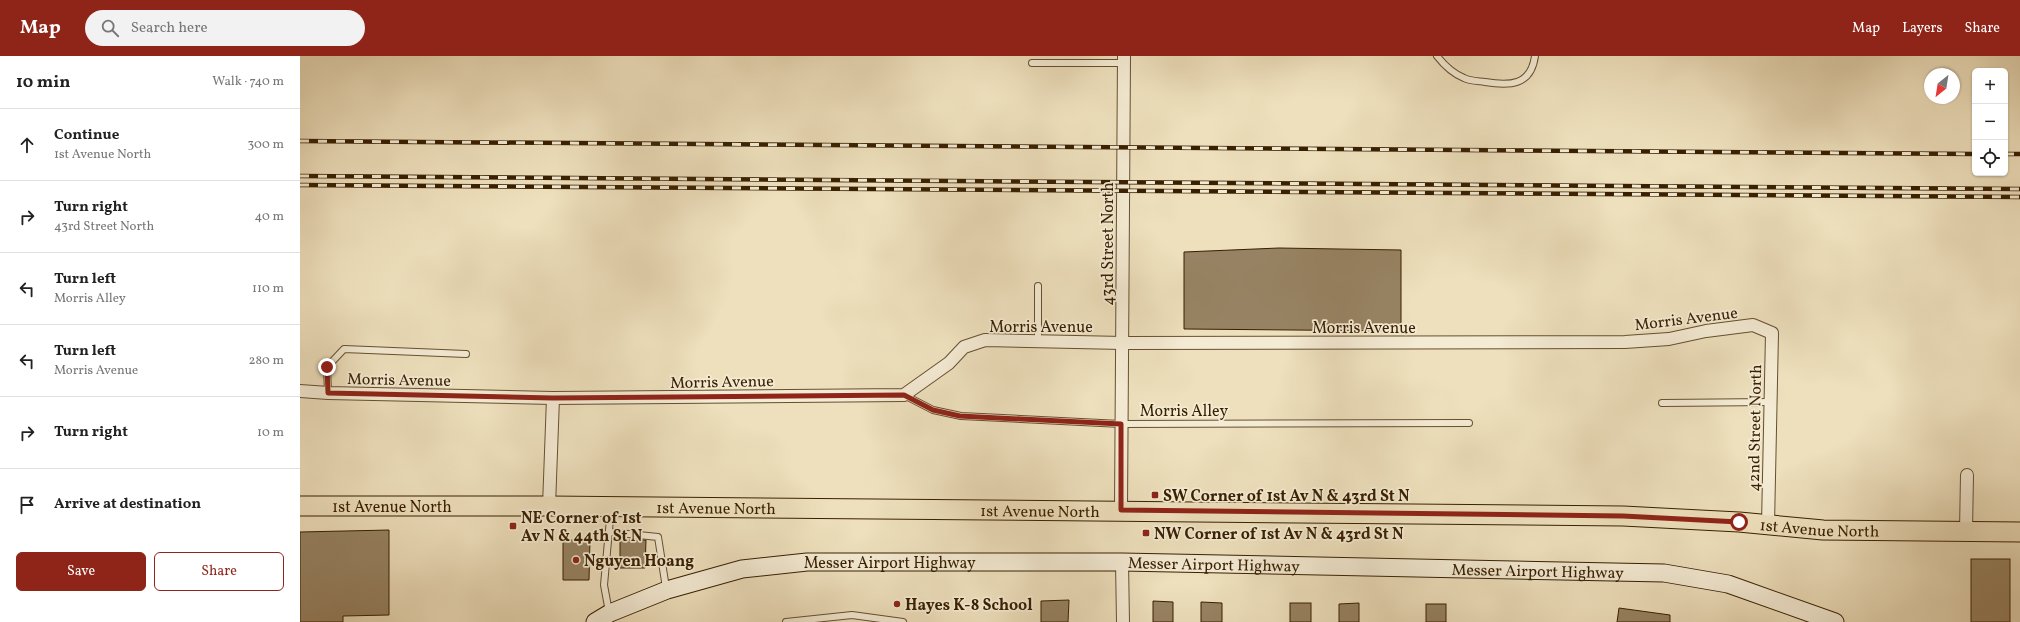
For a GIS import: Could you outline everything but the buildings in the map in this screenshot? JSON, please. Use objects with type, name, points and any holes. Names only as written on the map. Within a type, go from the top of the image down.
[{"type":"main road","name":"1st Avenue North","points":[[300,506],[612,506],[1623,516],[1823,530],[2020,532]]},
{"type":"main road","name":"Messer Airport Highway","points":[[594,622],[610,613],[667,590],[742,569],[807,562],[1122,562],[1664,573],[1728,584],[1835,622]]},
{"type":"street","name":"43rd Street North","points":[[1121,510],[1124,60]]},
{"type":"street","name":"Morris Avenue","points":[[300,392],[553,398],[904,395],[949,363],[964,347],[985,340],[1123,343],[1625,342],[1669,339],[1706,331],[1753,326],[1772,333]]},
{"type":"street","name":"42nd Street North","points":[[1768,525],[1772,333]]},
{"type":"street","points":[[549,506],[553,398]]},
{"type":"street","points":[[1966,531],[1967,475]]},
{"type":"street","points":[[1122,562],[1123,622]]},
{"type":"lane","points":[[1437,56],[1451,70],[1464,78],[1505,85],[1524,79],[1535,56]]},
{"type":"lane","points":[[1032,63],[1124,60]]},
{"type":"lane","points":[[1038,286],[1038,341]]},
{"type":"lane","points":[[328,393],[327,367],[344,348],[466,354]]},
{"type":"lane","name":"Morris Alley","points":[[904,395],[933,410],[960,416],[1121,424],[1469,423]]},
{"type":"lane","points":[[1662,403],[1771,402]]},
{"type":"lane","points":[[610,613],[604,585],[612,506]]},
{"type":"lane","points":[[609,532],[658,537],[667,590]]},
{"type":"lane","points":[[786,622],[852,615],[903,622]]},
{"type":"railway","points":[[300,141],[1972,154]]},
{"type":"railway","points":[[2008,154],[2020,154]]},
{"type":"railway","points":[[300,176],[2020,189]]},
{"type":"railway","points":[[300,185],[2020,197]]},
{"type":"place","name":"SW Corner of 1st Av N & 43rd St N","points":[[1155,495]]},
{"type":"place","name":"NE Corner of 1st Av N & 44th St N","points":[[513,526]]},
{"type":"place","name":"NW Corner of 1st Av N & 43rd St N","points":[[1146,533]]},
{"type":"place","name":"Nguyen Hoang","points":[[576,560]]},
{"type":"place","name":"Hayes K-8 School","points":[[897,604]]},
{"type":"route","points":[[327,367],[328,393],[553,398],[904,395],[933,410],[960,416],[1121,424],[1121,510],[1623,516],[1739,522]]}]
